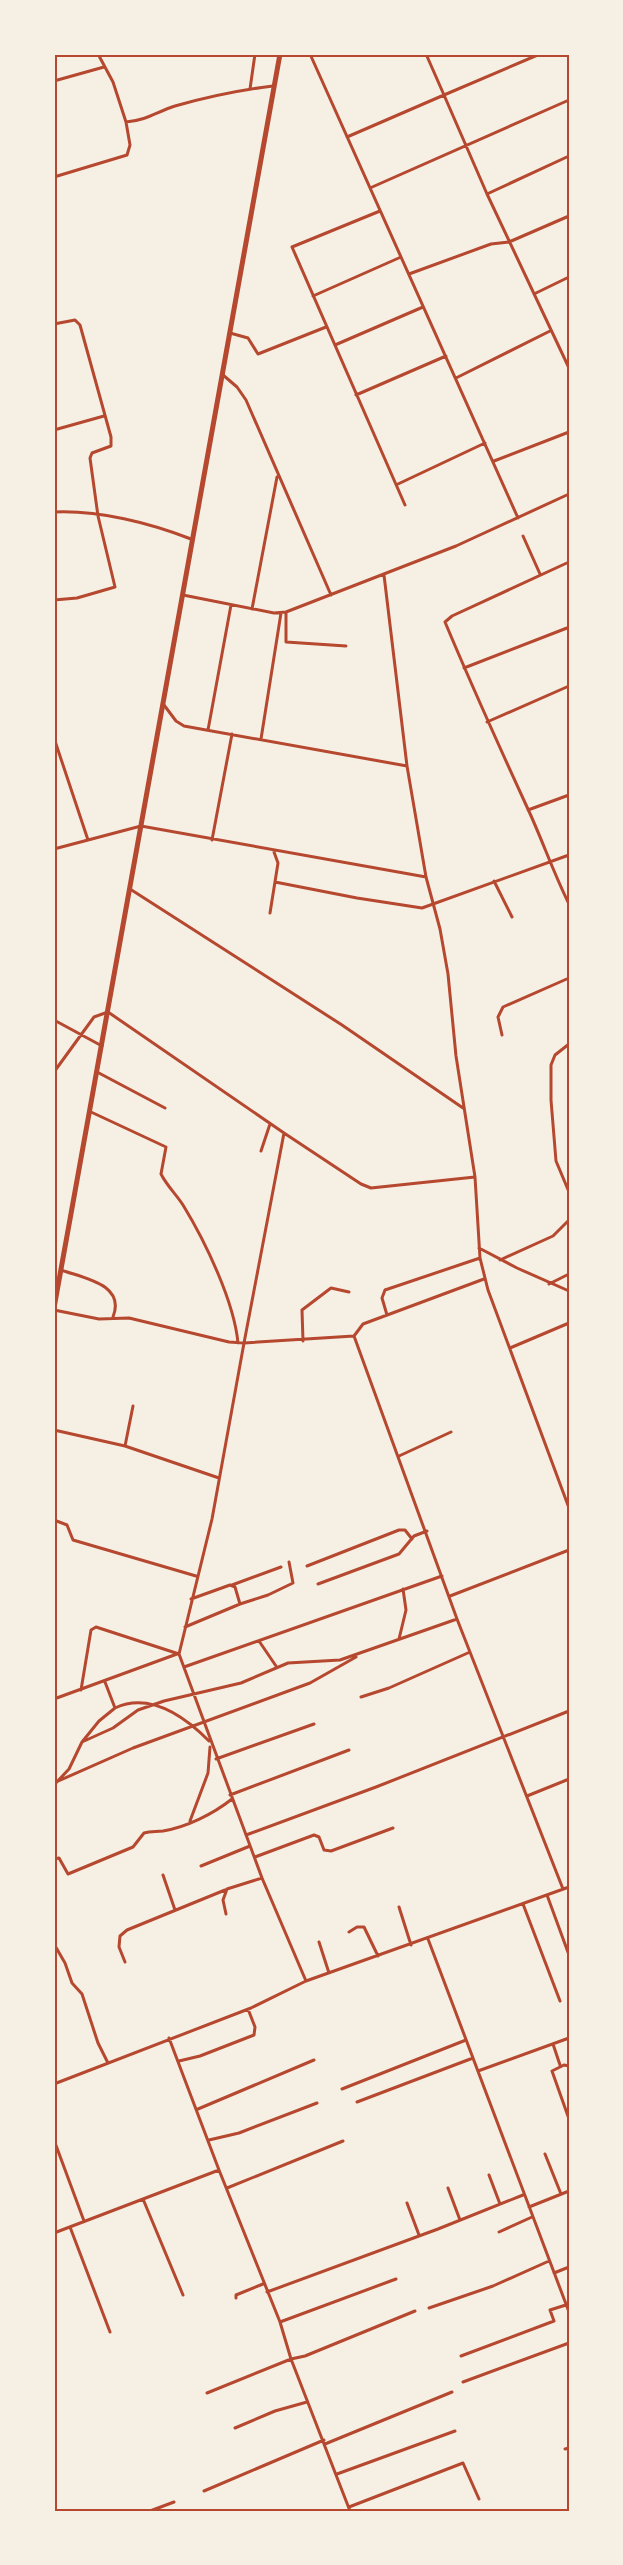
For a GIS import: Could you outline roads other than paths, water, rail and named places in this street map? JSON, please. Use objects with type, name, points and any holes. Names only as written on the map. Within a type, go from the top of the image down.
[{"type":"highway","points":[[54,1309],[280,54]]},
{"type":"street","points":[[54,177],[127,155],[130,145],[126,122],[113,82],[98,54]]},
{"type":"street","points":[[250,89],[255,54]]},
{"type":"street","points":[[310,54],[518,518]]},
{"type":"street","points":[[426,54],[487,194],[569,368]]},
{"type":"street","points":[[347,137],[540,54]]},
{"type":"street","points":[[54,81],[104,67]]},
{"type":"street","points":[[126,122],[144,119],[185,103],[275,86]]},
{"type":"street","points":[[370,188],[569,100]]},
{"type":"street","points":[[487,194],[569,156]]},
{"type":"street","points":[[380,211],[291,247],[398,484],[405,505]]},
{"type":"street","points":[[409,274],[491,244],[509,242],[569,216]]},
{"type":"street","points":[[313,296],[401,257]]},
{"type":"street","points":[[534,294],[569,277]]},
{"type":"street","points":[[335,345],[423,307]]},
{"type":"street","points":[[54,324],[75,320],[80,325],[111,437],[111,446],[92,453],[90,458],[98,516],[115,587],[77,598],[54,600]]},
{"type":"street","points":[[231,333],[248,338],[258,354],[326,327]]},
{"type":"street","points":[[456,378],[550,331]]},
{"type":"street","points":[[356,395],[446,356]]},
{"type":"street","points":[[223,375],[237,387],[246,400],[331,595]]},
{"type":"street","points":[[54,430],[104,416]]},
{"type":"street","points":[[494,461],[569,432]]},
{"type":"street","points":[[398,484],[485,442]]},
{"type":"street","points":[[252,609],[278,475]]},
{"type":"street","points":[[183,595],[283,613],[384,575],[569,494]]},
{"type":"street","points":[[54,512],[146,524],[193,539]]},
{"type":"street","points":[[524,536],[540,574]]},
{"type":"street","points":[[569,562],[452,616],[445,622],[487,722],[569,904]]},
{"type":"street","points":[[384,575],[408,766],[426,877],[448,974],[463,1108],[475,1177],[479,1248],[484,1279],[569,1508]]},
{"type":"street","points":[[208,730],[231,605]]},
{"type":"street","points":[[283,613],[286,642],[346,646]]},
{"type":"street","points":[[261,739],[283,613]]},
{"type":"street","points":[[464,668],[567,628]]},
{"type":"street","points":[[487,722],[569,686]]},
{"type":"street","points":[[163,703],[179,724],[408,766]]},
{"type":"street","points":[[54,724],[54,738],[88,840]]},
{"type":"street","points":[[212,840],[232,734]]},
{"type":"street","points":[[528,810],[569,795]]},
{"type":"street","points":[[54,849],[141,826],[426,877]]},
{"type":"street","points":[[270,913],[277,859],[273,850]]},
{"type":"street","points":[[275,882],[422,908],[569,855]]},
{"type":"street","points":[[494,881],[512,917]]},
{"type":"street","points":[[129,888],[342,1025],[463,1108]]},
{"type":"street","points":[[502,1035],[498,1017],[503,1007],[569,978]]},
{"type":"street","points":[[54,1072],[94,1017],[108,1012],[366,1187],[376,1188],[475,1177]]},
{"type":"street","points":[[54,1020],[102,1046]]},
{"type":"street","points":[[569,1044],[555,1055],[551,1065],[556,1161],[569,1192]]},
{"type":"street","points":[[97,1072],[165,1108]]},
{"type":"street","points":[[89,1112],[166,1147],[161,1174],[188,1214],[216,1270],[232,1313],[238,1343]]},
{"type":"street","points":[[261,1151],[270,1124]]},
{"type":"street","points":[[284,1133],[212,1519],[196,1576],[179,1654],[195,1693],[210,1743],[262,1878],[306,1981]]},
{"type":"street","points":[[500,1260],[553,1236],[569,1220]]},
{"type":"street","points":[[479,1248],[549,1284],[569,1291]]},
{"type":"street","points":[[387,1315],[382,1298],[385,1290],[480,1258]]},
{"type":"street","points":[[61,1270],[106,1286],[114,1299],[112,1318]]},
{"type":"street","points":[[549,1284],[569,1274]]},
{"type":"street","points":[[54,1309],[99,1319],[138,1320],[238,1343],[303,1341],[354,1336],[363,1324],[484,1279]]},
{"type":"street","points":[[303,1341],[302,1310],[331,1288],[349,1292]]},
{"type":"street","points":[[510,1348],[569,1323]]},
{"type":"street","points":[[354,1336],[470,1652],[563,1889]]},
{"type":"street","points":[[125,1446],[132,1406]]},
{"type":"street","points":[[54,1430],[125,1446],[219,1478]]},
{"type":"street","points":[[399,1456],[451,1432]]},
{"type":"street","points":[[54,1520],[67,1525],[74,1540],[196,1576]]},
{"type":"street","points":[[307,1566],[399,1530],[405,1530],[412,1539]]},
{"type":"street","points":[[318,1584],[399,1554],[417,1534],[427,1531]]},
{"type":"street","points":[[450,1596],[569,1550]]},
{"type":"street","points":[[185,1626],[289,1586],[293,1583],[289,1562]]},
{"type":"street","points":[[191,1599],[281,1567]]},
{"type":"street","points":[[184,1667],[442,1576]]},
{"type":"street","points":[[232,1585],[240,1604]]},
{"type":"street","points":[[399,1639],[406,1610],[403,1589]]},
{"type":"street","points":[[82,1742],[113,1728],[138,1710],[154,1704],[241,1683],[277,1667],[299,1661],[340,1660],[458,1619]]},
{"type":"street","points":[[81,1690],[91,1630],[96,1627],[179,1654]]},
{"type":"street","points":[[259,1641],[277,1667]]},
{"type":"street","points":[[361,1697],[389,1688],[470,1652]]},
{"type":"street","points":[[55,1784],[133,1748],[204,1723],[263,1698],[310,1683],[362,1653]]},
{"type":"street","points":[[54,1699],[179,1654]]},
{"type":"street","points":[[105,1682],[115,1708]]},
{"type":"street","points":[[55,1784],[69,1769],[82,1742],[99,1721],[115,1708],[127,1702],[154,1704],[180,1716],[194,1726],[210,1743],[208,1773],[189,1823]]},
{"type":"street","points":[[246,1835],[569,1711]]},
{"type":"street","points":[[216,1759],[314,1724]]},
{"type":"street","points":[[54,1859],[59,1858],[68,1874],[133,1847],[144,1833],[162,1831],[189,1823],[213,1812],[231,1797],[349,1750]]},
{"type":"street","points":[[527,1796],[569,1779]]},
{"type":"street","points":[[255,1857],[314,1835],[319,1837],[324,1850],[330,1851],[393,1828]]},
{"type":"street","points":[[201,1866],[250,1846]]},
{"type":"street","points":[[163,1875],[175,1910]]},
{"type":"street","points":[[125,1962],[119,1947],[120,1936],[138,1924],[227,1889],[262,1878]]},
{"type":"street","points":[[54,2084],[248,2009],[306,1981],[569,1887]]},
{"type":"street","points":[[226,1914],[222,1900],[227,1889]]},
{"type":"street","points":[[547,1895],[569,1954]]},
{"type":"street","points":[[522,1904],[560,2001]]},
{"type":"street","points":[[399,1907],[411,1945]]},
{"type":"street","points":[[349,1932],[364,1927],[378,1956]]},
{"type":"street","points":[[428,1939],[569,2312]]},
{"type":"street","points":[[319,1942],[329,1973]]},
{"type":"street","points":[[54,1944],[65,1963],[72,1983],[82,1994],[98,2043],[108,2063]]},
{"type":"street","points":[[179,2061],[210,2053],[254,2035],[255,2027],[248,2009]]},
{"type":"street","points":[[169,2038],[350,2509],[463,2463],[479,2499]]},
{"type":"street","points":[[478,2071],[569,2038]]},
{"type":"street","points":[[342,2089],[466,2040]]},
{"type":"street","points":[[553,2044],[560,2066]]},
{"type":"street","points":[[357,2102],[473,2058]]},
{"type":"street","points":[[198,2109],[314,2060]]},
{"type":"street","points":[[569,2066],[553,2069],[552,2075],[569,2119]]},
{"type":"street","points":[[210,2140],[239,2133],[317,2103]]},
{"type":"street","points":[[54,2140],[84,2221]]},
{"type":"street","points":[[226,2188],[343,2141]]},
{"type":"street","points":[[545,2154],[561,2194]]},
{"type":"street","points":[[54,2233],[219,2170]]},
{"type":"street","points":[[489,2175],[500,2204]]},
{"type":"street","points":[[448,2188],[460,2220]]},
{"type":"street","points":[[528,2208],[569,2191]]},
{"type":"street","points":[[266,2292],[523,2195]]},
{"type":"street","points":[[143,2199],[183,2295]]},
{"type":"street","points":[[407,2203],[419,2235]]},
{"type":"street","points":[[499,2232],[532,2217]]},
{"type":"street","points":[[70,2227],[110,2332]]},
{"type":"street","points":[[429,2308],[493,2286],[549,2261]]},
{"type":"street","points":[[553,2273],[569,2267]]},
{"type":"street","points":[[280,2322],[396,2279]]},
{"type":"street","points":[[236,2298],[236,2295],[263,2284]]},
{"type":"street","points":[[461,2356],[554,2321],[550,2310],[567,2304]]},
{"type":"street","points":[[207,2393],[415,2311]]},
{"type":"street","points":[[463,2382],[569,2343]]},
{"type":"street","points":[[204,2491],[452,2392]]},
{"type":"street","points":[[235,2428],[275,2411],[307,2402]]},
{"type":"street","points":[[337,2474],[455,2431]]},
{"type":"street","points":[[150,2511],[174,2502]]}]
